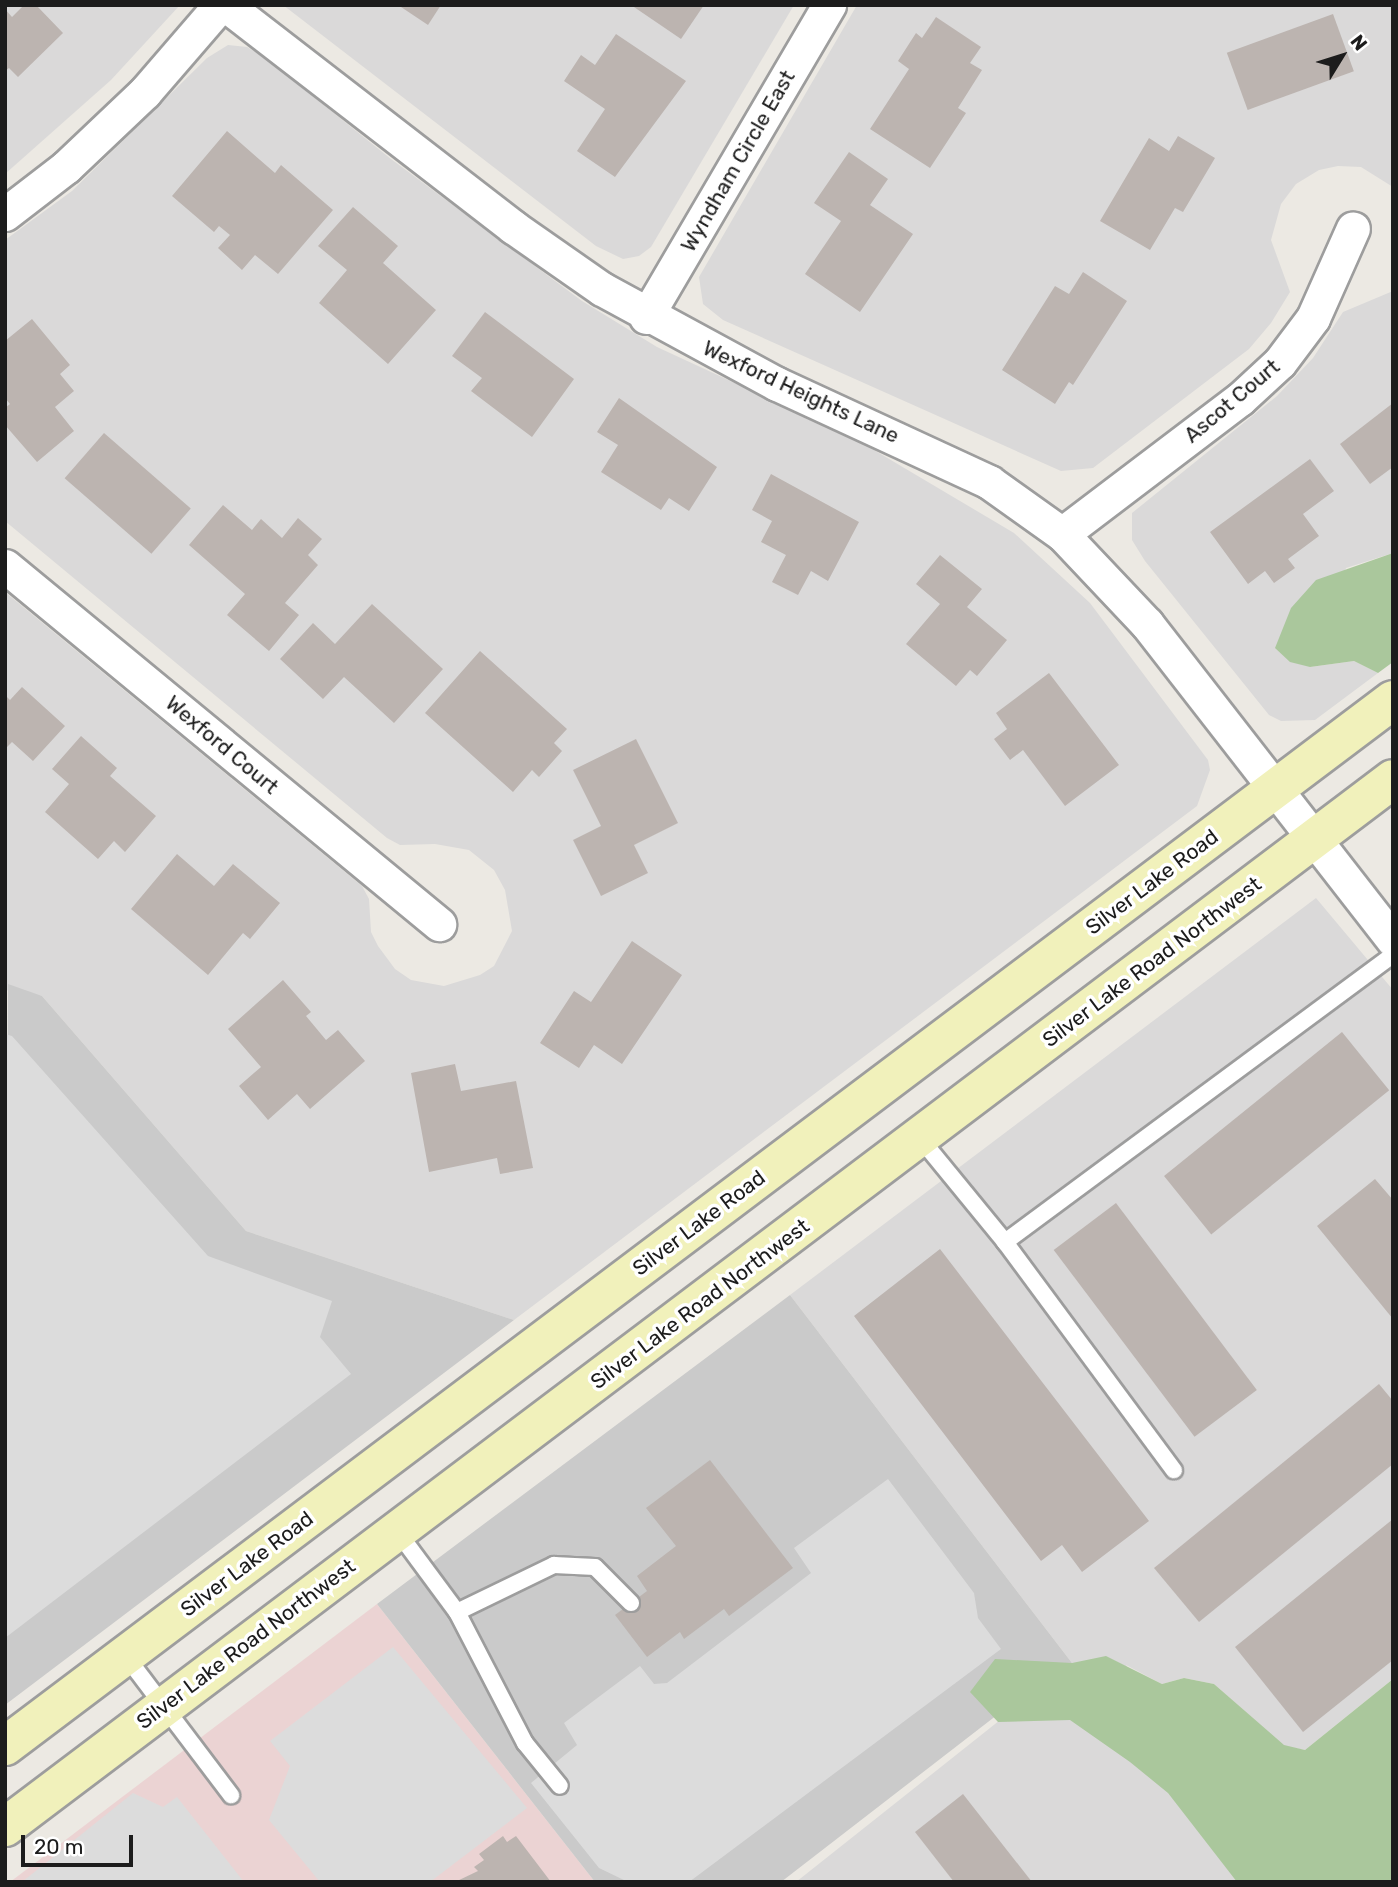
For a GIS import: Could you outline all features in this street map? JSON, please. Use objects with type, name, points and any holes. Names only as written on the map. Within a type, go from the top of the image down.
[{"type":"main road","name":"Silver Lake Road","points":[[5,1746],[1393,700]]},
{"type":"main road","name":"Silver Lake Road Northwest","points":[[5,1827],[1393,779]]},
{"type":"street","points":[[5,214],[66,167],[145,92],[220,5]]},
{"type":"street","name":"Wexford Heights Lane","points":[[226,5],[513,227],[646,317],[778,384],[989,482],[1062,534],[1131,604],[1393,940]]},
{"type":"street","name":"Wyndham Circle East","points":[[646,317],[829,5]]},
{"type":"street","name":"Ascot Court","points":[[1062,534],[1240,399],[1280,362],[1313,318],[1353,228]]},
{"type":"street","name":"Wexford Court","points":[[5,566],[439,924]]},
{"type":"lane","points":[[1005,1242],[1393,955]]},
{"type":"lane","points":[[920,1138],[1005,1242],[1174,1470]]},
{"type":"lane","points":[[397,1531],[457,1612],[525,1743],[560,1786]]},
{"type":"lane","points":[[457,1612],[554,1565],[595,1567],[631,1603]]},
{"type":"lane","points":[[125,1655],[230,1795]]},
{"type":"shaded area","points":[[5,5],[180,5],[111,80],[5,174]]},
{"type":"shaded area","points":[[283,5],[794,5],[651,247],[639,256],[623,259],[596,246]]},
{"type":"shaded area","points":[[857,5],[1393,5],[1393,187],[1361,167],[1338,166],[1319,170],[1296,184],[1281,204],[1271,240],[1290,292],[1271,323],[1249,349],[1093,468],[1061,471],[723,320],[703,304],[699,277]]},
{"type":"shaded area","points":[[228,45],[247,47],[264,57],[391,159],[582,301],[657,347],[852,437],[1014,533],[1090,603],[1208,760],[1210,770],[1197,806],[514,1320],[246,1231],[42,996],[5,990],[5,592],[362,886],[369,899],[371,932],[378,946],[395,969],[411,980],[444,986],[480,975],[494,966],[512,931],[505,890],[494,870],[469,850],[435,844],[400,845],[387,838],[5,521],[5,240],[72,191],[207,58]]},
{"type":"shaded area","points":[[1393,291],[1393,553],[1346,568],[1310,667],[1354,661],[1378,673],[1315,720],[1281,721],[1269,715],[1145,561],[1132,540],[1132,513],[1277,396],[1313,358],[1343,312]]},
{"type":"shaded area","points":[[1316,898],[1393,990],[1393,1679],[1305,1750],[1284,1746],[1214,1684],[1184,1678],[1162,1684],[1126,1665],[1242,1882],[796,1882],[1072,1663],[790,1295]]},
{"type":"shaded area","points":[[8,984],[42,996],[246,1231],[514,1320],[5,1705]]},
{"type":"shaded area","points":[[5,1034],[12,1036],[208,1256],[332,1301],[320,1337],[351,1374],[5,1638]]},
{"type":"shaded area","points":[[790,1295],[1072,1663],[997,1715],[781,1882],[595,1882],[377,1604]]},
{"type":"shaded area","points":[[888,1479],[974,1593],[978,1618],[1001,1649],[689,1882],[628,1882],[599,1868],[531,1783],[577,1745],[564,1723],[640,1666],[654,1684],[667,1683],[811,1573],[794,1548]]},
{"type":"shaded area","points":[[377,1604],[595,1882],[10,1882]]},
{"type":"shaded area","points":[[393,1647],[527,1808],[430,1882],[320,1882],[269,1820],[290,1766],[270,1741]]},
{"type":"shaded area","points":[[133,1793],[163,1807],[177,1797],[244,1882],[22,1882]]},
{"type":"green space","points":[[1393,553],[1393,662],[1378,673],[1354,661],[1310,667],[1290,662],[1275,648],[1291,608],[1316,580]]},
{"type":"green space","points":[[1106,1656],[1162,1684],[1184,1678],[1214,1684],[1284,1745],[1305,1750],[1393,1679],[1393,1882],[1237,1882],[1168,1793],[1130,1762],[1070,1720],[998,1722],[970,1692],[995,1659],[1072,1663]]},
{"type":"building","points":[[24,5],[36,5],[63,33],[18,77],[9,68],[5,71],[5,9],[12,17]]},
{"type":"building","points":[[398,5],[441,5],[428,25]]},
{"type":"building","points":[[631,5],[704,5],[681,39]]},
{"type":"building","points":[[1333,14],[1354,71],[1248,110],[1227,53]]},
{"type":"building","points":[[936,17],[981,47],[970,63],[982,70],[958,108],[966,113],[930,168],[870,129],[909,69],[898,61],[916,33],[922,38]]},
{"type":"building","points":[[616,34],[686,81],[615,177],[577,151],[605,109],[564,81],[581,55],[595,65]]},
{"type":"building","points":[[227,131],[275,173],[281,165],[333,210],[278,274],[255,255],[242,270],[218,248],[230,235],[219,226],[214,232],[172,196]]},
{"type":"building","points":[[1178,136],[1215,158],[1183,212],[1175,208],[1150,250],[1100,221],[1149,138],[1169,151]]},
{"type":"building","points":[[849,152],[888,179],[870,205],[913,234],[860,312],[805,274],[841,221],[814,203]]},
{"type":"building","points":[[353,207],[398,246],[383,263],[436,310],[388,364],[319,303],[347,270],[318,246]]},
{"type":"building","points":[[1083,272],[1127,301],[1073,385],[1069,382],[1055,404],[1002,370],[1055,286],[1069,294]]},
{"type":"building","points":[[485,312],[574,379],[532,437],[471,391],[482,378],[452,356]]},
{"type":"building","points":[[32,319],[70,365],[60,374],[74,391],[55,407],[74,431],[37,462],[5,425],[5,408],[10,404],[5,398],[5,341]]},
{"type":"building","points":[[619,398],[717,467],[689,511],[669,498],[661,510],[601,472],[618,445],[597,432]]},
{"type":"building","points":[[1393,403],[1393,467],[1370,484],[1340,444]]},
{"type":"building","points":[[104,433],[191,508],[151,554],[65,478]]},
{"type":"building","points":[[1310,459],[1334,491],[1303,514],[1319,536],[1288,559],[1295,568],[1274,583],[1265,571],[1248,584],[1210,532]]},
{"type":"building","points":[[771,474],[859,522],[828,581],[811,571],[798,595],[772,582],[786,555],[761,542],[772,521],[752,510]]},
{"type":"building","points":[[223,505],[252,530],[261,519],[282,538],[298,518],[322,539],[308,555],[318,565],[285,603],[299,615],[269,651],[227,615],[245,594],[189,545]]},
{"type":"building","points":[[940,555],[982,589],[967,607],[1007,640],[977,676],[970,670],[956,686],[906,644],[940,604],[916,584]]},
{"type":"building","points":[[372,604],[443,669],[394,723],[344,677],[323,699],[280,659],[313,623],[335,644]]},
{"type":"building","points":[[480,651],[567,729],[554,743],[562,751],[539,777],[532,770],[513,792],[425,713]]},
{"type":"building","points":[[1049,673],[1119,765],[1065,806],[1023,750],[1010,760],[994,739],[1007,729],[996,713]]},
{"type":"building","points":[[22,687],[65,726],[33,761],[12,742],[5,749],[5,695],[10,700]]},
{"type":"building","points":[[81,736],[117,768],[110,776],[156,816],[125,852],[114,841],[98,859],[45,812],[69,784],[52,769]]},
{"type":"building","points":[[636,739],[678,823],[634,845],[648,873],[601,896],[573,840],[601,826],[573,770]]},
{"type":"building","points":[[177,854],[214,886],[233,864],[280,903],[250,939],[243,933],[208,975],[131,909]]},
{"type":"building","points":[[632,941],[682,975],[622,1064],[594,1045],[579,1068],[540,1043],[574,991],[591,1002]]},
{"type":"building","points":[[283,980],[311,1012],[306,1016],[326,1040],[338,1030],[365,1061],[310,1109],[297,1094],[268,1120],[239,1086],[261,1067],[228,1029]]},
{"type":"building","points":[[1342,1032],[1389,1090],[1211,1234],[1164,1176]]},
{"type":"building","points":[[455,1064],[461,1091],[516,1081],[533,1168],[500,1174],[497,1158],[429,1172],[411,1073]]},
{"type":"building","points":[[1375,1179],[1393,1200],[1393,1319],[1317,1226]]},
{"type":"building","points":[[1116,1203],[1257,1390],[1195,1437],[1054,1250]]},
{"type":"building","points":[[940,1249],[1149,1521],[1082,1572],[1062,1545],[1041,1561],[854,1316]]},
{"type":"building","points":[[1379,1384],[1393,1401],[1393,1464],[1199,1622],[1154,1568]]},
{"type":"building","points":[[710,1460],[793,1568],[729,1616],[724,1609],[684,1639],[680,1632],[647,1657],[615,1615],[647,1591],[637,1576],[676,1546],[646,1508]]},
{"type":"building","points":[[1393,1519],[1393,1660],[1303,1732],[1235,1647]]},
{"type":"building","points":[[963,1794],[1032,1882],[954,1882],[915,1832]]},
{"type":"building","points":[[503,1836],[507,1842],[516,1836],[551,1882],[455,1882],[478,1871],[474,1867],[484,1860],[479,1854]]}]
